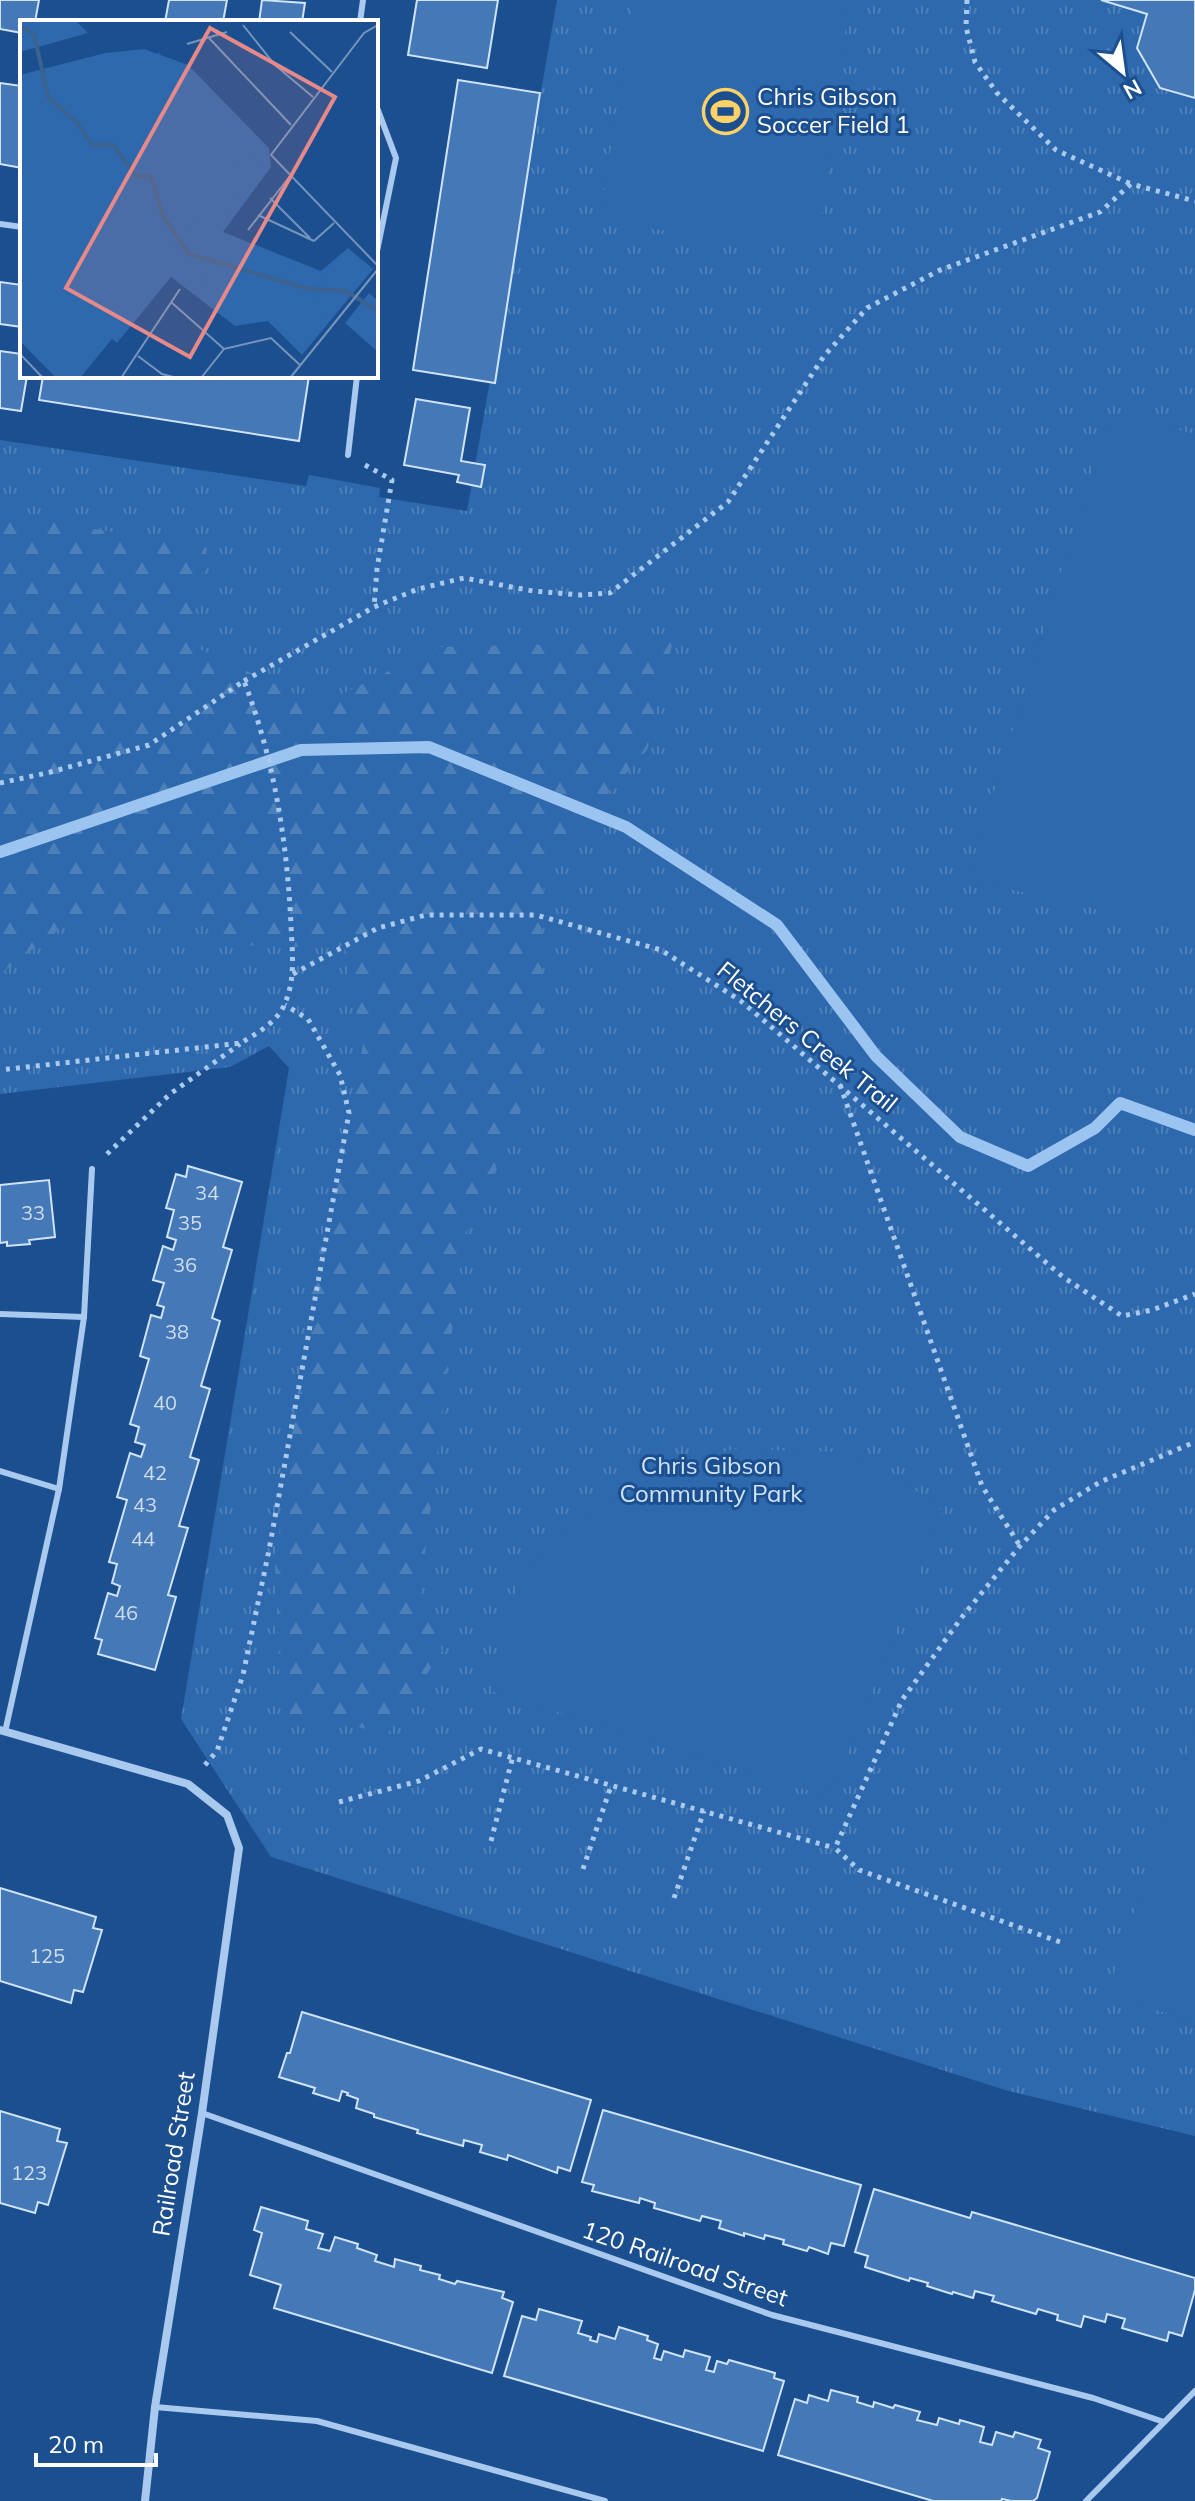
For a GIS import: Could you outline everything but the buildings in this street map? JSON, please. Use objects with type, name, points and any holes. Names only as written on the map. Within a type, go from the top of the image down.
[{"type":"street","points":[[3,1731],[188,1784]]},
{"type":"street","name":"Railroad Street","points":[[145,2501],[155,2407],[202,2113],[239,1848],[227,1815],[188,1784]]},
{"type":"lane","points":[[360,20],[363,0]]},
{"type":"lane","points":[[378,110],[396,158],[378,246]]},
{"type":"lane","points":[[0,224],[20,227]]},
{"type":"lane","points":[[348,455],[357,378]]},
{"type":"lane","points":[[3,1731],[59,1489],[84,1317],[92,1169]]},
{"type":"lane","points":[[0,1314],[84,1317]]},
{"type":"lane","points":[[0,1471],[59,1489]]},
{"type":"lane","name":"120 Railroad Street","points":[[202,2113],[772,2315],[1093,2398],[1164,2422]]},
{"type":"lane","points":[[1086,2501],[1195,2391]]},
{"type":"lane","points":[[155,2407],[317,2421],[605,2501]]},
{"type":"path","points":[[967,0],[966,27],[975,62],[997,93],[1056,150],[1131,184],[1195,201]]},
{"type":"path","points":[[0,783],[149,745],[244,681],[374,607],[418,589],[464,578],[533,591],[581,595],[610,593],[728,502],[824,356],[867,308],[940,270],[1100,212],[1131,184]]},
{"type":"path","points":[[348,455],[392,480],[374,607]]},
{"type":"path","points":[[92,1169],[170,1094],[265,1028],[285,1005],[293,974],[288,862],[261,725],[244,681]]},
{"type":"path","name":"Fletchers Creek Trail","points":[[293,974],[378,928],[426,915],[536,915],[661,950],[741,1001],[1063,1277],[1122,1316],[1152,1310],[1195,1294]]},
{"type":"path","points":[[188,1784],[217,1751],[243,1675],[349,1113],[340,1075],[315,1030],[308,1019],[285,1005]]},
{"type":"path","points":[[0,1070],[241,1043]]},
{"type":"path","points":[[840,1084],[982,1486],[1020,1546]]},
{"type":"path","points":[[835,1848],[902,1700],[962,1617],[1020,1546],[1054,1510],[1100,1482],[1195,1442]]},
{"type":"path","points":[[339,1802],[419,1781],[481,1749],[835,1848],[859,1870],[1060,1942]]},
{"type":"path","points":[[491,1841],[513,1756]]},
{"type":"path","points":[[583,1869],[611,1786]]},
{"type":"path","points":[[674,1898],[704,1811]]},
{"type":"green space","name":"Chris Gibson Community Park","points":[[557,0],[1195,0],[1195,2136],[1005,2090],[271,1857],[181,1719],[289,1068],[269,1046],[230,1067],[0,1094],[0,440],[306,486],[309,475],[380,488],[379,497],[467,511]]},
{"type":"green space","name":"Chris Gibson Soccer Field 1","points":[[634,0],[849,0],[817,250],[599,222]]},
{"type":"green space","points":[[1126,417],[1195,434],[1195,932],[967,879],[1105,429]]},
{"type":"green space","points":[[0,513],[207,548],[189,644],[315,703],[321,704],[439,647],[673,641],[647,750],[544,864],[541,1065],[463,1241],[421,1587],[442,1651],[388,1733],[281,1712],[275,1563],[312,1287],[363,1045],[343,945],[335,948],[236,945],[193,920],[73,919],[0,974]]},
{"type":"green space","points":[[734,1449],[843,1452],[898,1477],[943,1511],[835,1786],[819,1794],[491,1691],[507,1617],[526,1570],[572,1522],[675,1466]]},
{"type":"green space","points":[[1195,1727],[1195,2022],[1129,2002],[1112,1979]]},
{"type":"waterway","points":[[0,852],[301,750],[429,747],[626,827],[777,925],[876,1056],[960,1137],[1028,1166],[1095,1128],[1120,1103],[1195,1130]]},
{"type":"place","name":"Chris Gibson Soccer Field 1","points":[[726,111]]}]
